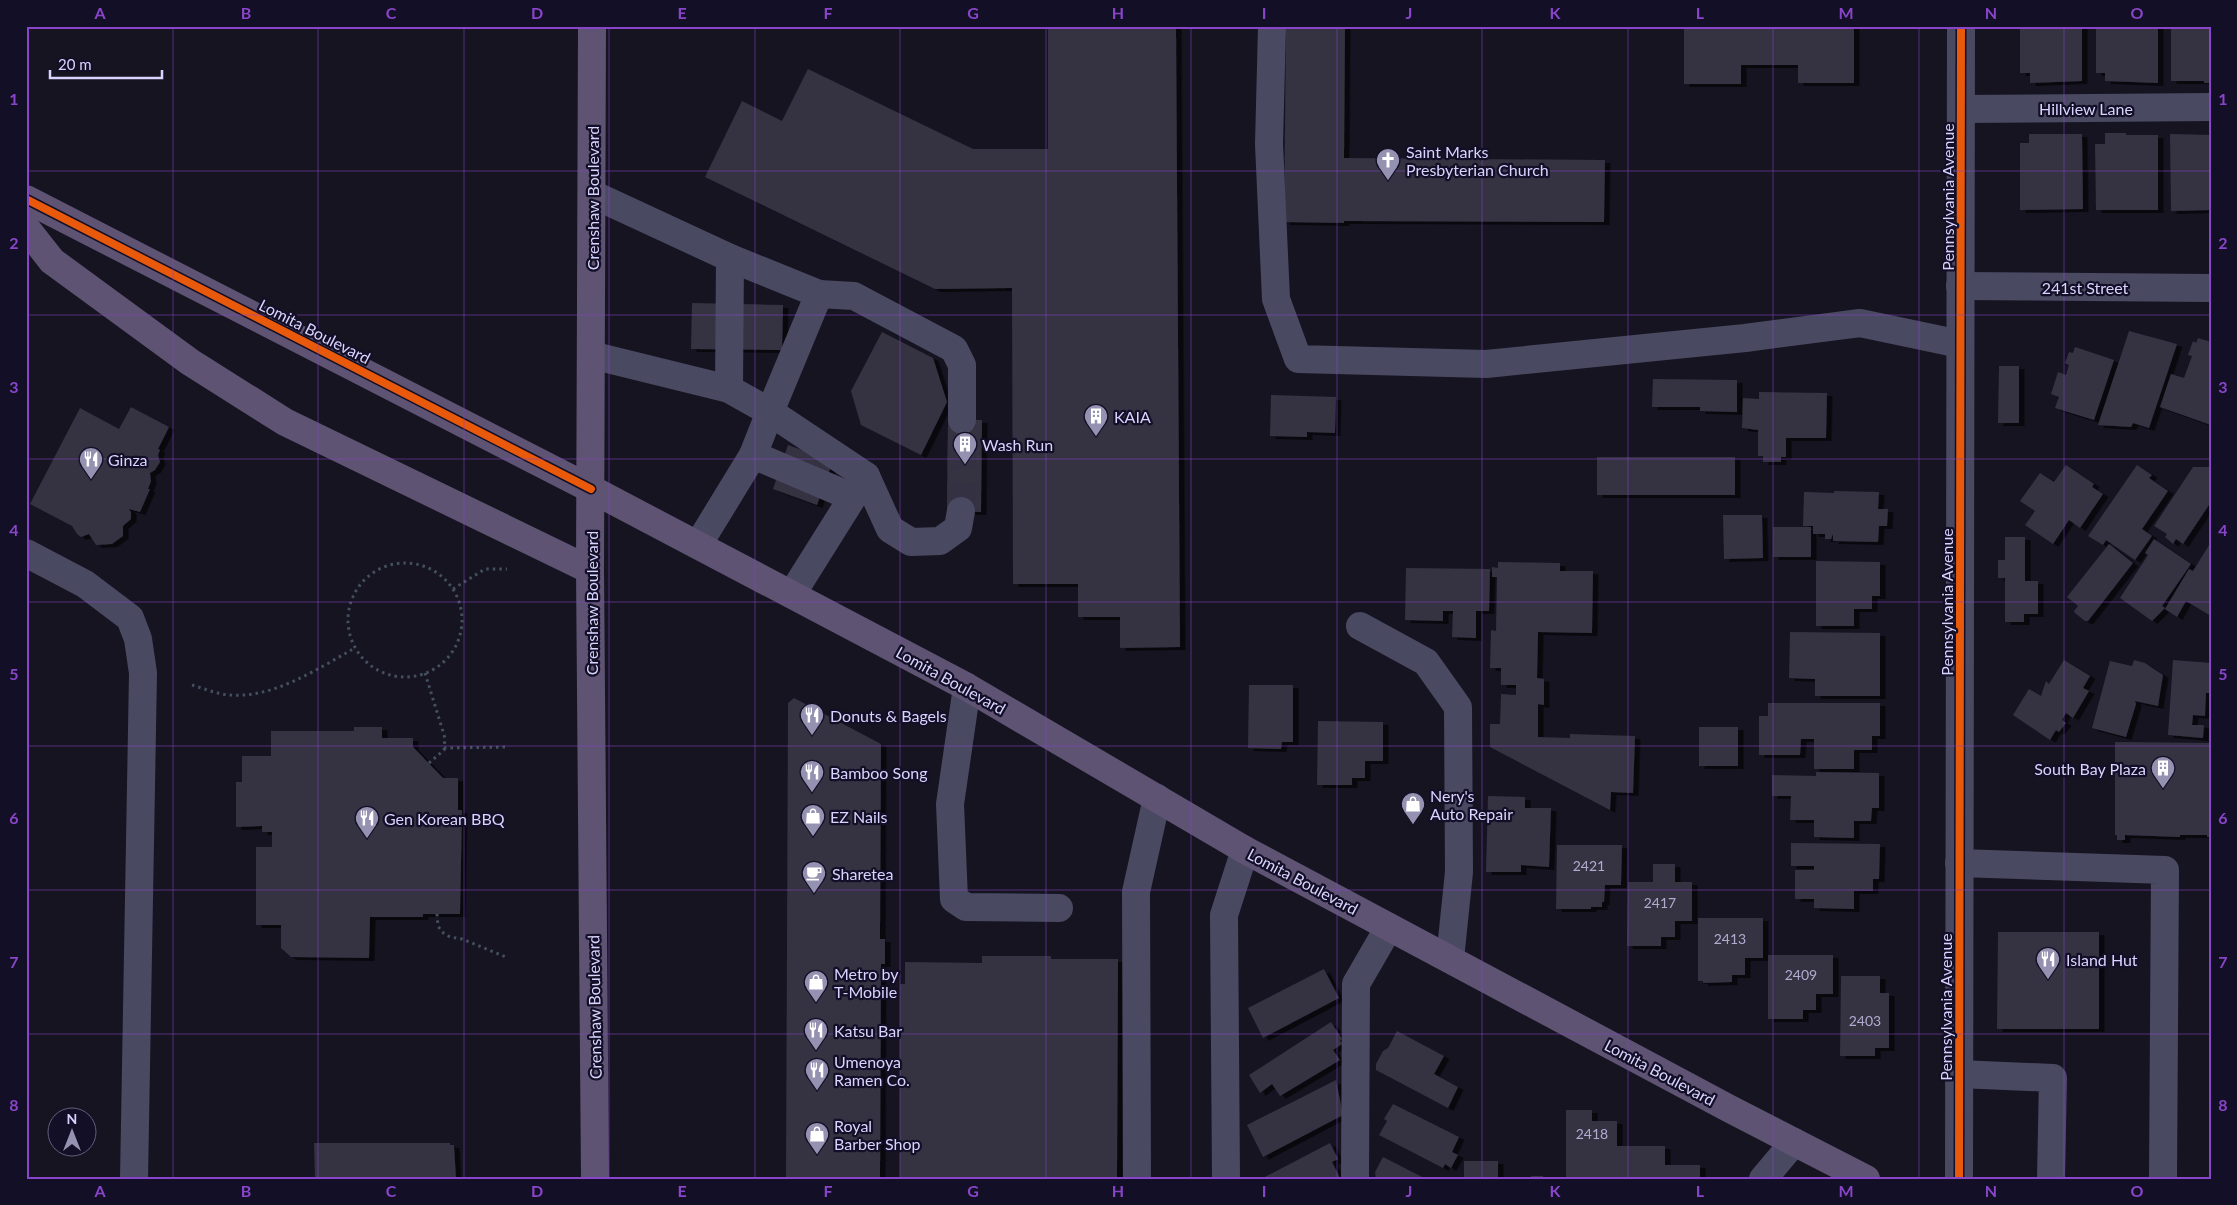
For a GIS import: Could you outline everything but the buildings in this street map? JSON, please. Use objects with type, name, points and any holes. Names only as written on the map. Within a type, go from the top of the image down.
[{"type":"main road","name":"Crenshaw Boulevard","points":[[592,26],[590,570],[595,1179]]},
{"type":"main road","name":"Lomita Boulevard","points":[[26,199],[591,489],[967,687],[1245,850],[1389,928],[1866,1179]]},
{"type":"main road","points":[[26,228],[52,261],[190,362],[284,422],[590,570]]},
{"type":"street","points":[[1272,26],[1269,144],[1276,300],[1298,359],[1486,364],[1745,338],[1860,323],[1960,344]]},
{"type":"street","name":"Pennsylvania Avenue","points":[[1959,1179],[1961,26]]},
{"type":"street","name":"Hillview Lane","points":[[1961,109],[2211,107]]},
{"type":"street","points":[[592,194],[730,258],[819,294],[854,296],[954,349],[962,365],[962,420]]},
{"type":"street","points":[[729,389],[730,258]]},
{"type":"street","name":"241st Street","points":[[1960,286],[2211,288]]},
{"type":"street","points":[[698,545],[753,455],[819,294]]},
{"type":"street","points":[[591,355],[729,389],[770,412],[859,487],[890,529],[911,542],[940,541],[958,528],[961,511]]},
{"type":"street","points":[[753,455],[859,487]]},
{"type":"street","points":[[792,594],[859,487]]},
{"type":"street","points":[[26,554],[85,584],[130,618],[138,640],[143,673],[134,1179]]},
{"type":"street","points":[[1360,626],[1426,662],[1458,707],[1459,872],[1450,959]]},
{"type":"street","points":[[967,687],[950,804],[954,899],[966,907],[1059,908]]},
{"type":"street","points":[[1137,1179],[1136,892],[1157,798]]},
{"type":"street","points":[[1226,1179],[1224,915],[1245,850]]},
{"type":"street","points":[[1959,863],[2165,870],[2163,1179]]},
{"type":"street","points":[[1355,1179],[1356,984],[1389,928]]},
{"type":"street","points":[[1959,1074],[2053,1078],[2051,1179]]},
{"type":"street","points":[[1763,1179],[1794,1142]]},
{"type":"path","points":[[403,562],[422,564],[439,574],[453,589],[460,603],[462,621],[459,640],[450,655],[437,668],[425,673],[402,677],[384,673],[367,663],[355,648],[348,630],[347,610],[354,592],[366,576],[383,566],[403,562]]},
{"type":"path","points":[[453,589],[485,569],[508,569]]},
{"type":"path","points":[[192,684],[222,694],[245,694],[271,690],[301,678],[355,648]]},
{"type":"path","points":[[425,673],[445,738],[444,748],[429,763]]},
{"type":"path","points":[[444,748],[507,746]]},
{"type":"path","points":[[437,914],[438,926],[450,938],[462,939],[506,957]]},
{"type":"tunnel","points":[[961,511],[962,420]]},
{"type":"cycle path","points":[[1959,1179],[1961,26]]},
{"type":"cycle path","points":[[26,199],[591,489]]},
{"type":"place","name":"Saint Marks Presbyterian Church","points":[[1388,181]]},
{"type":"place","name":"KAIA","points":[[1096,437]]},
{"type":"place","name":"Wash Run","points":[[965,465]]},
{"type":"place","name":"Ginza","points":[[91,480]]},
{"type":"place","name":"Donuts & Bagels","points":[[812,736]]},
{"type":"place","name":"South Bay Plaza","points":[[2163,789]]},
{"type":"place","name":"Bamboo Song","points":[[812,793]]},
{"type":"place","name":"Nery's Auto Repair","points":[[1413,825]]},
{"type":"place","name":"EZ Nails","points":[[813,837]]},
{"type":"place","name":"Gen Korean BBQ","points":[[367,839]]},
{"type":"place","name":"Sharetea","points":[[814,894]]},
{"type":"place","name":"Island Hut","points":[[2048,980]]},
{"type":"place","name":"Metro by T-Mobile","points":[[816,1003]]},
{"type":"place","name":"Katsu Bar","points":[[816,1051]]},
{"type":"place","name":"Umenoya Ramen Co.","points":[[817,1091]]},
{"type":"place","name":"Royal Barber Shop","points":[[817,1155]]}]
